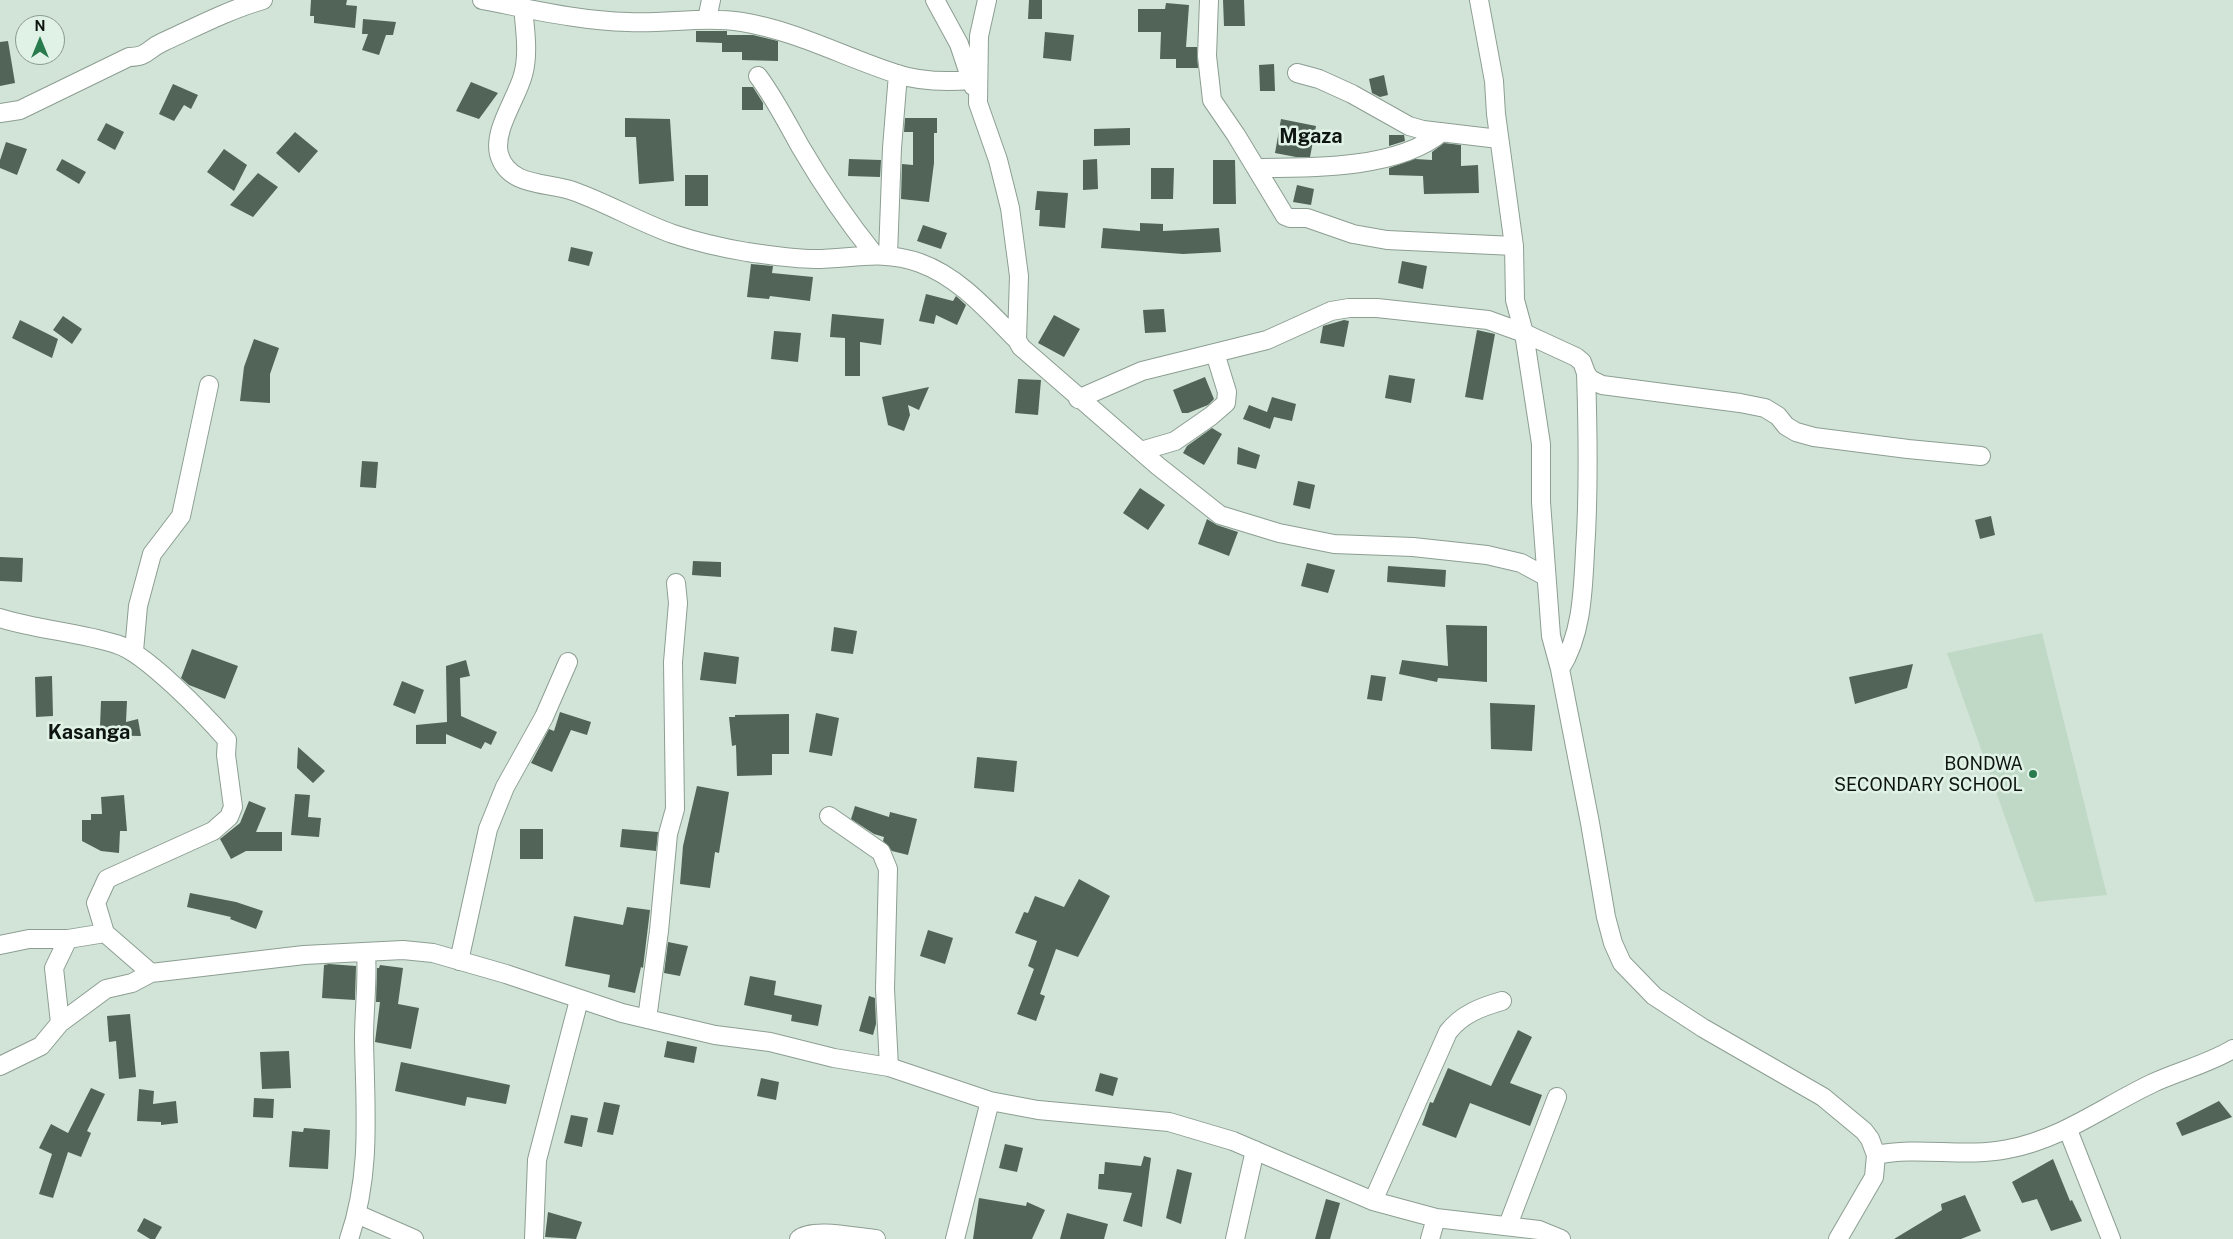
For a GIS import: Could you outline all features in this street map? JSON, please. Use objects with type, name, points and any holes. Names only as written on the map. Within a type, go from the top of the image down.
[{"type":"street","points":[[0,113],[20,110],[129,57],[142,57],[157,45],[230,12],[263,0]]},
{"type":"street","points":[[482,0],[626,22],[654,23],[707,19],[741,22],[783,31],[898,74],[928,80],[972,80]]},
{"type":"street","points":[[707,19],[711,0]]},
{"type":"street","points":[[935,0],[959,44],[972,80],[998,160],[1010,208],[1019,276],[1017,340]]},
{"type":"street","points":[[978,103],[978,36],[987,0]]},
{"type":"street","points":[[1210,0],[1207,56],[1212,100],[1257,168],[1279,208],[1288,218],[1307,218],[1353,234],[1387,240],[1514,246]]},
{"type":"street","points":[[1479,0],[1494,81],[1499,140],[1514,246],[1515,300],[1524,333],[1541,444],[1545,576],[1551,636],[1560,668],[1606,917],[1613,943],[1622,963],[1654,996],[1823,1098],[1864,1131],[1870,1139],[1876,1155],[1874,1177],[1838,1239]]},
{"type":"street","points":[[523,7],[526,46],[524,74],[503,124],[499,141],[499,153],[504,164],[515,176],[538,185],[567,189],[582,194],[674,234],[736,250],[808,259],[881,254],[921,263],[949,278],[976,299],[1017,340],[1021,347],[1078,399],[1220,515],[1279,533],[1334,544],[1413,547],[1487,555],[1521,563],[1545,576]]},
{"type":"street","points":[[1297,73],[1319,79],[1352,94],[1409,126],[1499,140]]},
{"type":"street","points":[[881,254],[898,74]]},
{"type":"street","points":[[758,76],[778,102],[800,146],[843,214],[881,254]]},
{"type":"street","points":[[1257,168],[1311,168],[1363,162],[1419,147],[1442,132]]},
{"type":"street","points":[[1078,399],[1142,371],[1179,360],[1267,340],[1331,311],[1350,308],[1377,308],[1488,320],[1524,333],[1576,357],[1582,362],[1590,379],[1602,385],[1765,408],[1778,416],[1786,426],[1796,432],[1814,437],[1981,456]]},
{"type":"street","points":[[1141,451],[1175,441],[1226,403],[1227,392],[1215,353]]},
{"type":"street","points":[[1560,668],[1574,641],[1583,594],[1588,510],[1586,373]]},
{"type":"street","points":[[134,651],[138,606],[152,554],[181,516],[209,385]]},
{"type":"street","points":[[647,1019],[660,931],[668,834],[675,809],[673,662],[678,603],[676,583]]},
{"type":"street","points":[[0,618],[24,625],[116,644],[134,651],[228,740],[226,755],[233,807],[229,817],[213,831],[107,879],[96,903],[105,933],[151,973]]},
{"type":"street","points":[[459,961],[488,830],[505,787],[544,717],[568,662]]},
{"type":"street","points":[[829,816],[881,852],[888,869],[885,989],[889,1067]]},
{"type":"street","points":[[0,945],[30,939],[68,939],[105,933]]},
{"type":"street","points":[[60,1022],[54,968],[68,939]]},
{"type":"street","points":[[0,1066],[41,1046],[60,1022],[106,989],[132,983],[151,973],[294,956],[421,951],[506,974],[580,1000],[647,1019],[715,1035],[770,1042],[824,1056],[889,1067],[990,1101],[1038,1110],[1169,1122],[1233,1141],[1372,1202],[1436,1218],[1539,1230],[1561,1239]]},
{"type":"street","points":[[348,1239],[357,1214],[365,1167],[367,1132],[364,1010],[368,981],[366,952]]},
{"type":"street","points":[[534,1239],[537,1160],[580,1000]]},
{"type":"street","points":[[1372,1202],[1448,1032],[1465,1015],[1502,1001]]},
{"type":"street","points":[[1876,1155],[1917,1151],[1995,1151],[2026,1145],[2068,1130],[2153,1083],[2233,1049]]},
{"type":"street","points":[[1508,1225],[1557,1098]]},
{"type":"street","points":[[955,1239],[990,1101]]},
{"type":"street","points":[[2068,1130],[2111,1239]]},
{"type":"street","points":[[1235,1239],[1255,1150]]},
{"type":"street","points":[[357,1214],[414,1239]]},
{"type":"street","points":[[1430,1239],[1436,1218]]},
{"type":"street","points":[[799,1239],[807,1235],[828,1234],[876,1239]]},
{"type":"shaded area","name":"BONDWA SECONDARY SCHOOL","points":[[2042,633],[2107,895],[2035,902],[1947,653]]},
{"type":"building","points":[[311,0],[347,0],[346,5],[357,6],[355,28],[314,23],[314,16],[310,16]]},
{"type":"building","points":[[1029,0],[1042,0],[1042,19],[1028,19]]},
{"type":"building","points":[[1223,0],[1244,0],[1245,26],[1224,26]]},
{"type":"building","points":[[1166,3],[1189,5],[1186,47],[1197,47],[1198,68],[1176,68],[1176,59],[1160,59],[1161,32],[1138,32],[1138,9],[1165,9]]},
{"type":"building","points":[[363,19],[396,22],[393,35],[386,35],[379,55],[362,50],[368,34],[362,34]]},
{"type":"building","points":[[696,31],[727,31],[727,35],[753,35],[778,41],[778,61],[742,60],[742,52],[722,52],[722,43],[696,42]]},
{"type":"building","points":[[1045,32],[1074,35],[1071,61],[1043,58]]},
{"type":"building","points":[[8,41],[15,83],[0,86],[0,42]]},
{"type":"building","points":[[1274,64],[1275,91],[1260,91],[1259,65]]},
{"type":"building","points":[[1384,75],[1388,95],[1380,97],[1372,93],[1369,79]]},
{"type":"building","points":[[471,82],[498,93],[479,119],[456,111]]},
{"type":"building","points":[[173,84],[198,95],[191,109],[184,105],[174,121],[159,114]]},
{"type":"building","points":[[742,87],[753,87],[763,103],[763,110],[742,110]]},
{"type":"building","points":[[625,118],[670,119],[674,181],[639,184],[636,137],[625,137]]},
{"type":"building","points":[[905,118],[937,118],[937,133],[934,133],[934,163],[929,202],[901,199],[902,164],[913,165],[913,132],[904,132]]},
{"type":"building","points":[[1281,119],[1316,126],[1310,157],[1296,157],[1275,153]]},
{"type":"building","points":[[106,123],[124,132],[115,150],[97,140]]},
{"type":"building","points":[[1130,128],[1130,145],[1094,146],[1094,129]]},
{"type":"building","points":[[295,132],[318,151],[299,173],[276,153]]},
{"type":"building","points":[[1389,135],[1404,135],[1405,141],[1389,146]]},
{"type":"building","points":[[6,142],[27,149],[17,175],[0,168],[0,160]]},
{"type":"building","points":[[1444,143],[1461,145],[1461,166],[1478,165],[1479,193],[1424,194],[1423,176],[1389,175],[1389,168],[1415,159],[1432,160],[1432,152]]},
{"type":"building","points":[[224,149],[247,165],[234,191],[207,172]]},
{"type":"building","points":[[62,159],[86,172],[79,184],[56,170]]},
{"type":"building","points":[[849,159],[881,160],[880,177],[848,176]]},
{"type":"building","points":[[1097,159],[1098,189],[1083,190],[1083,160]]},
{"type":"building","points":[[1213,160],[1235,160],[1236,204],[1213,204]]},
{"type":"building","points":[[1151,168],[1174,168],[1173,199],[1151,199]]},
{"type":"building","points":[[258,173],[278,187],[253,217],[230,205]]},
{"type":"building","points":[[685,175],[708,175],[708,206],[685,206]]},
{"type":"building","points":[[1297,185],[1314,189],[1311,205],[1293,202]]},
{"type":"building","points":[[1037,191],[1068,193],[1065,228],[1039,226],[1040,210],[1035,210]]},
{"type":"building","points":[[1140,223],[1163,224],[1163,231],[1219,228],[1221,252],[1183,254],[1101,248],[1103,228],[1140,231]]},
{"type":"building","points":[[923,225],[947,233],[941,249],[917,241]]},
{"type":"building","points":[[571,247],[593,252],[589,266],[568,261]]},
{"type":"building","points":[[1402,261],[1427,266],[1423,289],[1398,283]]},
{"type":"building","points":[[751,264],[773,266],[772,273],[813,277],[810,301],[770,296],[769,299],[747,297]]},
{"type":"building","points":[[926,294],[953,301],[956,296],[966,305],[957,325],[936,315],[934,324],[919,321]]},
{"type":"building","points":[[1164,309],[1166,332],[1145,333],[1143,310]]},
{"type":"building","points":[[832,314],[884,319],[881,345],[860,342],[860,376],[845,376],[845,338],[830,337]]},
{"type":"building","points":[[1054,315],[1080,329],[1064,357],[1038,343]]},
{"type":"building","points":[[63,316],[82,329],[72,344],[53,330]]},
{"type":"building","points":[[20,320],[58,339],[52,358],[12,338]]},
{"type":"building","points":[[1344,320],[1349,321],[1344,347],[1320,343],[1323,326]]},
{"type":"building","points":[[1477,330],[1495,334],[1483,400],[1465,397]]},
{"type":"building","points":[[774,331],[801,333],[798,362],[771,359]]},
{"type":"building","points":[[254,339],[279,348],[270,374],[270,403],[240,401],[244,367]]},
{"type":"building","points":[[1389,375],[1415,379],[1411,403],[1385,398]]},
{"type":"building","points":[[1205,377],[1214,399],[1208,405],[1188,413],[1182,413],[1173,390]]},
{"type":"building","points":[[1018,379],[1041,380],[1038,415],[1015,413]]},
{"type":"building","points":[[929,387],[919,410],[908,405],[910,415],[904,431],[888,425],[882,397]]},
{"type":"building","points":[[1272,397],[1296,404],[1292,421],[1274,417],[1270,429],[1243,419],[1249,405],[1267,412]]},
{"type":"building","points":[[1212,428],[1222,434],[1204,465],[1183,453],[1187,446]]},
{"type":"building","points":[[1238,447],[1260,455],[1256,469],[1237,464]]},
{"type":"building","points":[[362,461],[378,462],[376,488],[360,487]]},
{"type":"building","points":[[1298,481],[1315,485],[1310,509],[1293,505]]},
{"type":"building","points":[[1140,488],[1165,505],[1148,530],[1123,513]]},
{"type":"building","points":[[1991,516],[1995,535],[1980,539],[1975,520]]},
{"type":"building","points":[[1207,519],[1217,525],[1238,532],[1229,556],[1198,544]]},
{"type":"building","points":[[0,557],[23,558],[22,582],[0,581]]},
{"type":"building","points":[[693,561],[721,562],[721,577],[692,575]]},
{"type":"building","points":[[1307,563],[1335,570],[1328,593],[1301,586]]},
{"type":"building","points":[[1388,566],[1446,570],[1445,587],[1387,582]]},
{"type":"building","points":[[1446,625],[1487,626],[1487,682],[1438,678],[1437,682],[1399,674],[1402,660],[1448,666]]},
{"type":"building","points":[[834,627],[857,631],[853,654],[831,651]]},
{"type":"building","points":[[192,649],[238,666],[225,699],[189,685],[181,678]]},
{"type":"building","points":[[704,652],[739,657],[736,684],[700,680]]},
{"type":"building","points":[[466,660],[470,676],[460,678],[461,716],[497,732],[491,745],[485,742],[481,749],[446,734],[446,744],[416,744],[416,725],[447,722],[446,666]]},
{"type":"building","points":[[1913,664],[1907,688],[1855,704],[1849,677]]},
{"type":"building","points":[[1371,675],[1386,677],[1382,701],[1367,699]]},
{"type":"building","points":[[52,676],[53,716],[36,717],[35,677]]},
{"type":"building","points":[[402,681],[424,690],[415,714],[393,705]]},
{"type":"building","points":[[101,701],[127,701],[126,722],[138,719],[141,736],[92,735],[92,729],[100,727]]},
{"type":"building","points":[[1490,703],[1535,705],[1532,751],[1491,749]]},
{"type":"building","points":[[560,712],[591,722],[587,735],[571,730],[552,772],[531,763],[549,729],[554,731]]},
{"type":"building","points":[[816,713],[839,718],[832,756],[809,752]]},
{"type":"building","points":[[789,714],[789,754],[772,754],[772,775],[737,776],[736,745],[732,746],[729,717],[735,717],[735,715]]},
{"type":"building","points":[[298,747],[325,771],[313,783],[297,768]]},
{"type":"building","points":[[977,757],[1017,761],[1014,792],[974,788]]},
{"type":"building","points":[[697,786],[729,792],[719,853],[715,852],[710,888],[680,884],[683,846]]},
{"type":"building","points":[[295,794],[310,795],[308,817],[321,818],[319,837],[291,835]]},
{"type":"building","points":[[124,795],[127,831],[120,831],[119,853],[101,851],[82,841],[82,820],[91,820],[91,814],[102,814],[101,797]]},
{"type":"building","points":[[249,801],[266,808],[256,832],[282,832],[282,851],[246,851],[231,859],[220,839],[240,823]]},
{"type":"building","points":[[855,806],[889,817],[890,812],[917,819],[908,855],[892,851],[883,841],[884,837],[874,834],[851,819]]},
{"type":"building","points":[[520,829],[543,829],[543,859],[520,859]]},
{"type":"building","points":[[622,829],[658,832],[656,851],[620,847]]},
{"type":"building","points":[[1079,879],[1110,896],[1078,957],[1056,949],[1040,994],[1045,996],[1036,1021],[1017,1014],[1034,969],[1028,966],[1037,941],[1015,933],[1024,912],[1028,913],[1035,896],[1064,907]]},
{"type":"building","points":[[190,893],[236,902],[263,911],[256,929],[230,919],[231,917],[187,907]]},
{"type":"building","points":[[627,907],[650,910],[643,968],[641,967],[635,993],[608,987],[610,975],[565,966],[574,916],[623,925]]},
{"type":"building","points":[[928,930],[953,938],[945,964],[920,956]]},
{"type":"building","points":[[668,942],[688,946],[680,976],[664,973]]},
{"type":"building","points":[[324,965],[356,966],[355,1000],[322,998]]},
{"type":"building","points":[[380,965],[403,968],[398,1004],[419,1008],[411,1049],[375,1042],[380,1002],[376,1002],[377,968]]},
{"type":"building","points":[[750,976],[776,981],[774,995],[822,1005],[818,1026],[791,1021],[792,1015],[744,1005]]},
{"type":"building","points":[[869,996],[875,998],[876,1024],[873,1035],[859,1031]]},
{"type":"building","points":[[130,1014],[136,1077],[119,1079],[116,1041],[109,1042],[107,1016]]},
{"type":"building","points":[[1518,1030],[1532,1037],[1510,1083],[1542,1095],[1530,1126],[1470,1103],[1456,1138],[1422,1125],[1430,1102],[1433,1103],[1448,1068],[1491,1086]]},
{"type":"building","points":[[667,1041],[697,1047],[694,1063],[664,1057]]},
{"type":"building","points":[[289,1051],[291,1088],[262,1089],[260,1052]]},
{"type":"building","points":[[401,1062],[510,1085],[506,1104],[467,1097],[465,1106],[395,1091]]},
{"type":"building","points":[[1100,1073],[1118,1078],[1113,1096],[1095,1091]]},
{"type":"building","points":[[761,1078],[779,1082],[776,1100],[757,1096]]},
{"type":"building","points":[[91,1088],[105,1094],[87,1131],[91,1133],[81,1157],[68,1152],[53,1198],[39,1194],[52,1154],[39,1148],[51,1124],[68,1133]]},
{"type":"building","points":[[139,1089],[154,1091],[153,1104],[176,1101],[178,1123],[161,1125],[161,1122],[137,1121]]},
{"type":"building","points":[[254,1098],[274,1099],[273,1118],[253,1117]]},
{"type":"building","points":[[2219,1101],[2232,1117],[2182,1136],[2176,1123]]},
{"type":"building","points":[[604,1102],[620,1105],[613,1135],[597,1132]]},
{"type":"building","points":[[571,1115],[588,1118],[582,1147],[564,1143]]},
{"type":"building","points":[[304,1128],[330,1130],[328,1169],[289,1167],[292,1131],[303,1132]]},
{"type":"building","points":[[1005,1144],[1023,1148],[1017,1172],[999,1168]]},
{"type":"building","points":[[1144,1156],[1151,1158],[1142,1227],[1123,1221],[1132,1193],[1098,1189],[1099,1174],[1104,1174],[1105,1162],[1141,1166]]},
{"type":"building","points":[[2053,1159],[2070,1201],[2072,1200],[2082,1221],[2051,1231],[2037,1199],[2022,1203],[2012,1182]]},
{"type":"building","points":[[1177,1169],[1192,1173],[1181,1224],[1166,1218]]},
{"type":"building","points":[[1965,1195],[1981,1231],[1961,1239],[1894,1239],[1942,1210],[1941,1204]]},
{"type":"building","points":[[979,1198],[1026,1206],[1027,1202],[1045,1210],[1032,1239],[973,1239]]},
{"type":"building","points":[[1326,1199],[1340,1203],[1330,1239],[1315,1239]]},
{"type":"building","points":[[548,1212],[582,1222],[576,1239],[545,1237]]},
{"type":"building","points":[[1067,1213],[1108,1224],[1104,1239],[1060,1239]]},
{"type":"building","points":[[144,1218],[162,1227],[155,1239],[150,1239],[137,1231]]},
{"type":"place","name":"BONDWA SECONDARY SCHOOL","points":[[2033,774]]},
{"type":"district","name":"Mgaza","points":[[1311,137]]},
{"type":"district","name":"Kasanga","points":[[89,733]]}]
